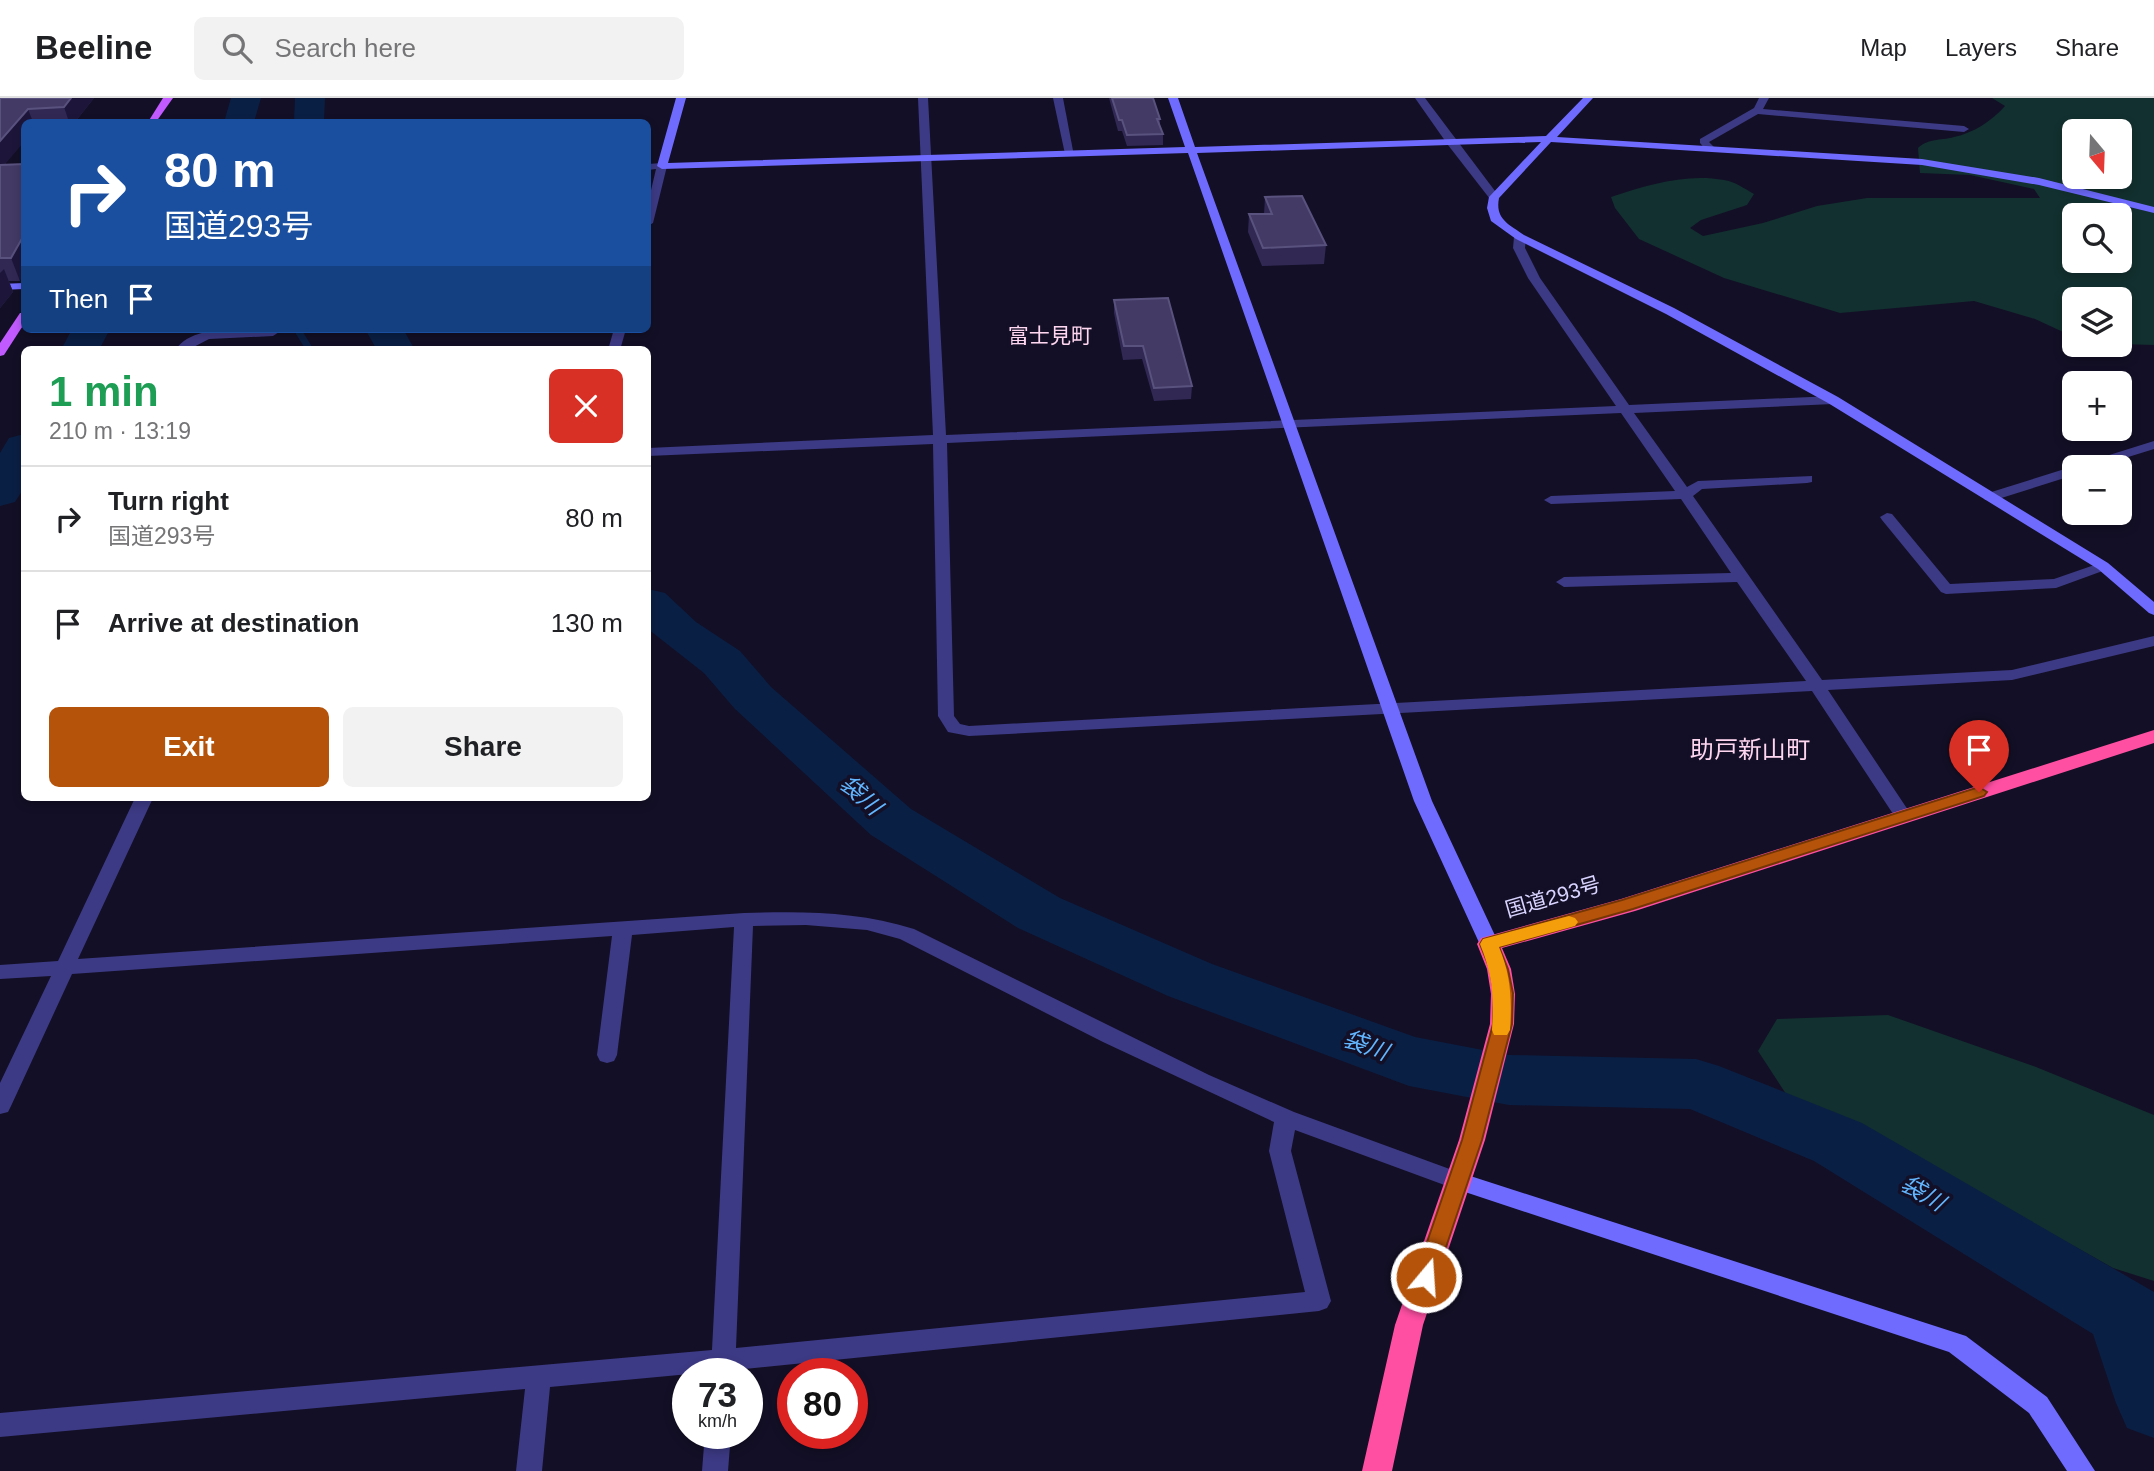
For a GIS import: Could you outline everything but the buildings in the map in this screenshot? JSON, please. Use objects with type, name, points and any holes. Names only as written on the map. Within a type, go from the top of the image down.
[{"type":"highway","name":"国道293号","points":[[1377,1471],[1409,1325],[1472,1140],[1502,1024],[1503,993],[1499,969],[1489,944],[1614,909],[2154,736]]},
{"type":"main road","points":[[154,119],[168,98]]},
{"type":"main road","points":[[0,352],[21,320]]},
{"type":"street","points":[[651,211],[681,98]]},
{"type":"street","points":[[923,98],[940,439],[946,716],[954,727],[969,731],[2012,675],[2154,641]]},
{"type":"street","points":[[1058,98],[1070,154]]},
{"type":"street","points":[[1173,98],[1435,831],[1489,944]]},
{"type":"street","points":[[1420,98],[1493,197]]},
{"type":"street","points":[[1588,98],[1493,197],[1492,208],[1496,221],[1520,237],[1670,312],[1833,400],[2103,566],[2154,610]]},
{"type":"street","points":[[1711,149],[1703,141],[1756,111],[1764,98]]},
{"type":"street","points":[[1756,111],[1964,129]]},
{"type":"street","points":[[651,167],[1547,139],[1922,162],[1972,168],[2063,186],[2154,210]]},
{"type":"street","points":[[1520,237],[1519,248],[1534,278],[1816,684],[1903,816]]},
{"type":"street","points":[[0,287],[21,286]]},
{"type":"street","points":[[183,346],[196,337],[247,333]]},
{"type":"street","points":[[651,452],[1833,400]]},
{"type":"street","points":[[2122,455],[2154,445]]},
{"type":"street","points":[[1990,496],[2062,474]]},
{"type":"street","points":[[1551,500],[1686,495],[1698,485],[1807,479]]},
{"type":"street","points":[[1887,517],[1946,589],[2056,583],[2103,566]]},
{"type":"street","points":[[1564,582],[1742,577]]},
{"type":"street","points":[[0,1105],[143,801]]},
{"type":"street","points":[[0,972],[744,920],[850,919],[881,925],[907,934],[1110,1037],[1286,1118],[1458,1181],[1956,1344],[2038,1405],[2082,1471]]},
{"type":"street","points":[[723,1358],[744,920]]},
{"type":"street","points":[[607,1055],[624,929]]},
{"type":"street","points":[[763,1363],[1319,1301],[1280,1151],[1286,1118]]},
{"type":"street","points":[[0,1425],[539,1377],[672,1370]]},
{"type":"street","points":[[529,1471],[539,1377]]},
{"type":"street","points":[[715,1471],[717,1449]]},
{"type":"green space","points":[[1992,98],[2154,98],[2154,345],[2132,344],[2132,287],[2062,287],[2062,331],[2035,319],[1974,301],[1840,313],[1724,278],[1639,239],[1615,208],[1611,197],[1653,185],[1695,178],[1728,181],[1754,194],[1747,205],[1701,220],[1690,228],[1703,236],[1763,223],[1817,206],[1867,198],[2040,198],[2034,189],[1970,175],[1920,173],[1918,148],[1930,141],[1961,135],[1975,129],[2005,106]]},
{"type":"green space","points":[[1888,1015],[2036,1067],[2154,1115],[2154,1281],[2113,1268],[1985,1196],[1790,1100],[1758,1051],[1777,1019]]},
{"type":"waterway","points":[[240,119],[246,98]]},
{"type":"waterway","name":"袋川","points":[[309,119],[310,98]]},
{"type":"waterway","points":[[82,346],[89,333]]},
{"type":"waterway","points":[[299,333],[308,346]]},
{"type":"waterway","name":"袋川","points":[[386,333],[394,346]]},
{"type":"waterway","points":[[0,493],[21,453]]},
{"type":"waterway","name":"袋川","points":[[651,606],[679,632],[722,662],[753,698],[891,822],[1039,913],[1190,980],[1409,1061],[1509,1080],[1696,1084],[1838,1142],[2123,1314]]},
{"type":"waterway","name":"袋川","points":[[2123,1314],[2154,1325]]},
{"type":"waterway","points":[[2123,1314],[2154,1403]]},
{"type":"slow traffic","points":[[1501,1030],[1504,1018],[1503,993],[1499,969],[1489,944],[1569,922]]},
{"type":"district","name":"富士見町","points":[[1050,336]]},
{"type":"district","name":"助戸新山町","points":[[1750,750]]},
{"type":"route","points":[[1426,1277],[1472,1140],[1504,1018],[1499,969],[1489,944],[1627,905],[1979,792]]}]
